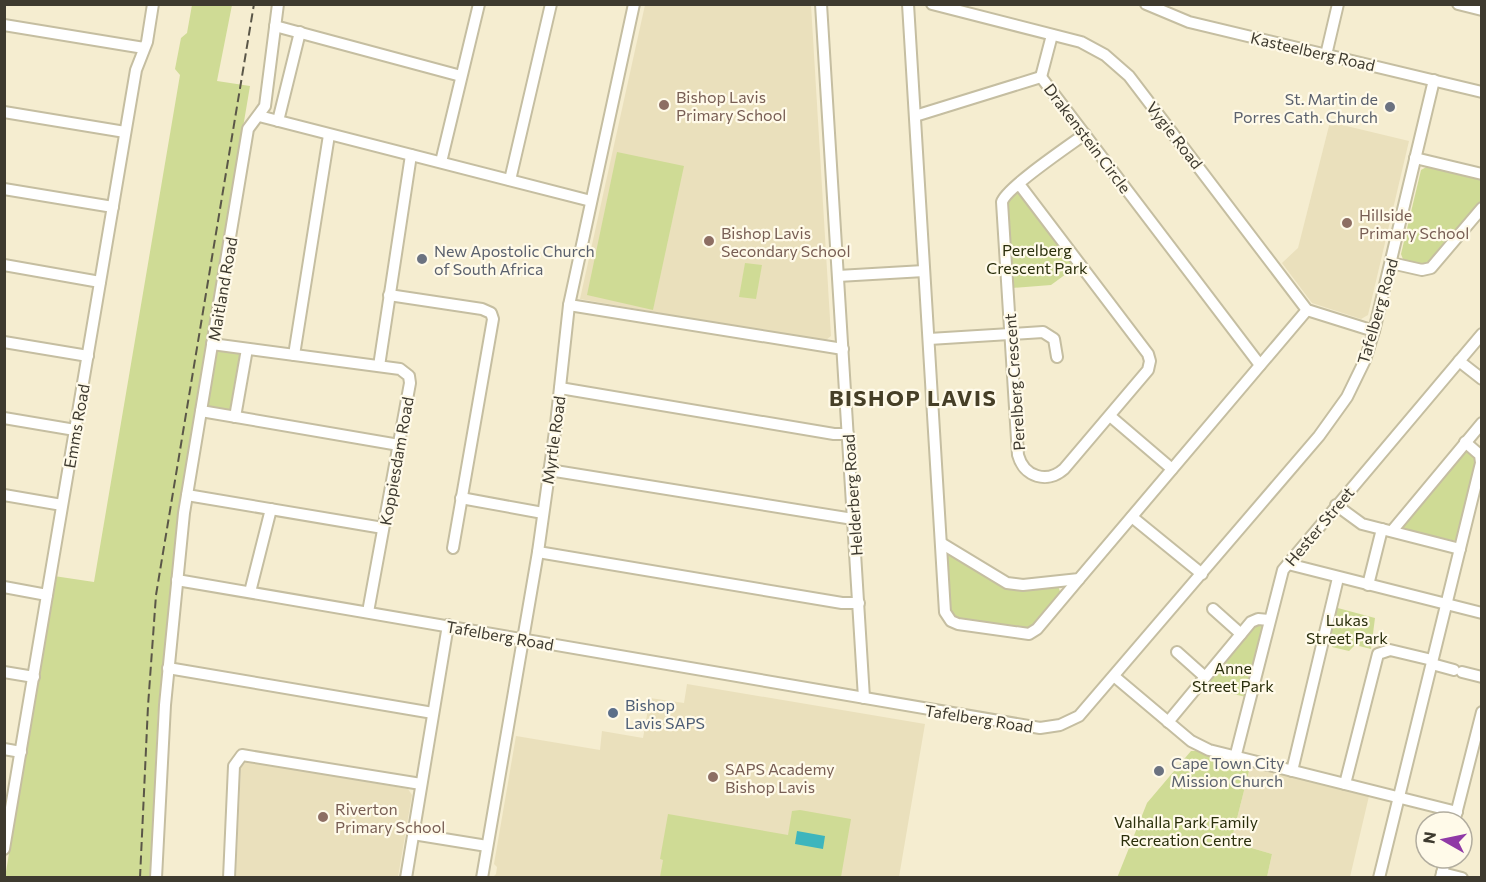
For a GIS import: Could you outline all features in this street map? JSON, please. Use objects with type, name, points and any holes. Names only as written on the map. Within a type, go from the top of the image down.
[{"type":"street","name":"Emms Road","points":[[4,849],[125,132],[136,70],[144,48],[153,4]]},
{"type":"street","name":"Maitland Road","points":[[156,878],[168,668],[187,495],[248,129],[265,106],[278,4]]},
{"type":"street","points":[[441,162],[479,4]]},
{"type":"street","points":[[510,180],[551,4]]},
{"type":"street","name":"Myrtle Road","points":[[482,878],[538,552],[569,305],[634,4]]},
{"type":"street","name":"Helderberg Road","points":[[821,4],[864,698]]},
{"type":"street","points":[[908,4],[945,612],[951,621],[958,624],[1029,634],[1037,629],[1307,310],[1374,331]]},
{"type":"street","name":"Vygie Road","points":[[932,4],[1094,48],[1129,76],[1307,310]]},
{"type":"street","name":"Kasteelberg Road","points":[[1146,4],[1188,22],[1482,92]]},
{"type":"street","points":[[1326,55],[1338,4]]},
{"type":"street","points":[[1458,4],[1482,10]]},
{"type":"street","points":[[4,25],[144,48]]},
{"type":"street","points":[[275,26],[461,76]]},
{"type":"street","points":[[278,121],[300,32]]},
{"type":"street","points":[[1041,77],[1052,35]]},
{"type":"street","name":"Drakenstein Circle","points":[[915,116],[1041,77],[1260,365]]},
{"type":"street","name":"Tafelberg Road","points":[[177,580],[1040,728],[1051,727],[1079,716],[1115,677],[1336,412],[1361,370],[1374,331],[1434,80]]},
{"type":"street","points":[[4,112],[125,132]]},
{"type":"street","points":[[259,116],[591,201]]},
{"type":"street","points":[[1019,184],[1085,134]]},
{"type":"street","points":[[294,355],[328,135]]},
{"type":"street","points":[[212,344],[379,366],[411,155]]},
{"type":"street","points":[[1415,158],[1482,174]]},
{"type":"street","name":"Perelberg Crescent","points":[[1019,184],[1150,358],[1148,370],[1060,473],[1040,477],[1026,470],[1018,455],[1010,335],[1002,201],[1006,194],[1019,184]]},
{"type":"street","points":[[4,189],[113,207]]},
{"type":"street","points":[[1391,263],[1422,270],[1431,268],[1482,208]]},
{"type":"street","points":[[4,265],[100,282]]},
{"type":"street","points":[[838,276],[924,271]]},
{"type":"street","points":[[389,295],[482,309],[491,313],[493,319],[453,548]]},
{"type":"street","points":[[569,305],[843,349]]},
{"type":"street","points":[[928,339],[1046,333],[1054,339],[1057,357]]},
{"type":"street","name":"Hester Street","points":[[1235,758],[1281,575],[1336,505],[1482,334]]},
{"type":"street","points":[[4,342],[88,356]]},
{"type":"street","points":[[235,417],[247,349]]},
{"type":"street","points":[[1459,361],[1482,379]]},
{"type":"street","name":"Koppiesdam Road","points":[[368,612],[410,379],[402,370],[379,366]]},
{"type":"street","points":[[560,388],[834,434],[848,434]]},
{"type":"street","points":[[201,411],[399,445]]},
{"type":"street","points":[[1110,416],[1172,469]]},
{"type":"street","points":[[4,418],[75,430]]},
{"type":"street","points":[[1368,585],[1387,530],[1482,423]]},
{"type":"street","points":[[1379,878],[1481,463],[1480,455],[1465,442]]},
{"type":"street","points":[[549,470],[853,519]]},
{"type":"street","points":[[4,495],[63,505]]},
{"type":"street","points":[[187,495],[383,528]]},
{"type":"street","points":[[461,498],[543,513]]},
{"type":"street","points":[[1336,505],[1359,522],[1460,549]]},
{"type":"street","points":[[250,592],[271,509]]},
{"type":"street","points":[[1132,517],[1202,574]]},
{"type":"street","points":[[941,543],[1007,583],[1023,585],[1079,579]]},
{"type":"street","points":[[538,552],[842,603],[859,603]]},
{"type":"street","points":[[1288,564],[1482,613]]},
{"type":"street","points":[[1292,771],[1338,578]]},
{"type":"street","points":[[4,587],[47,595]]},
{"type":"street","points":[[1213,609],[1242,633]]},
{"type":"street","points":[[1168,722],[1242,633],[1256,619],[1269,620]]},
{"type":"street","points":[[406,878],[448,626]]},
{"type":"street","points":[[1345,784],[1378,654],[1387,649],[1482,676]]},
{"type":"street","points":[[1177,652],[1205,677]]},
{"type":"street","points":[[168,668],[433,713]]},
{"type":"street","points":[[4,672],[34,677]]},
{"type":"street","points":[[1115,677],[1200,746],[1235,758],[1399,798],[1435,810]]},
{"type":"street","points":[[1458,810],[1482,712]]},
{"type":"street","points":[[4,749],[21,752]]},
{"type":"street","points":[[229,878],[234,766],[242,755],[421,784]]},
{"type":"street","points":[[413,834],[487,846]]},
{"type":"street","points":[[1441,875],[1462,878]]},
{"type":"shaded area","points":[[645,5],[811,5],[831,336],[826,340],[820,341],[580,299]]},
{"type":"shaded area","name":"Hillside Primary School","points":[[1330,122],[1409,141],[1368,315],[1361,319],[1312,303],[1282,263],[1298,248]]},
{"type":"shaded area","name":"SAPS Academy Bishop Lavis","points":[[687,684],[925,724],[899,877],[493,877],[496,874],[497,867],[494,864],[516,736],[600,750],[602,731],[643,738],[650,698],[684,703]]},
{"type":"shaded area","name":"Riverton Primary School","points":[[247,761],[408,789],[412,795],[398,877],[236,877],[241,767]]},
{"type":"shaded area","points":[[1250,767],[1369,796],[1350,877],[1267,877],[1272,854],[1231,842]]},
{"type":"green space","points":[[192,5],[232,5],[217,81],[250,86],[181,495],[158,710],[150,877],[5,878],[54,576],[94,582],[180,75],[175,69],[181,38],[187,33]]},
{"type":"green space","points":[[617,152],[684,166],[653,310],[587,295]]},
{"type":"green space","points":[[1430,165],[1481,177],[1481,203],[1425,266],[1404,262],[1401,254],[1421,170]]},
{"type":"green space","name":"Perelberg Crescent Park","points":[[1015,192],[1022,194],[1077,266],[1051,285],[1011,288],[1006,198]]},
{"type":"green space","points":[[745,263],[762,265],[756,299],[739,297]]},
{"type":"green space","points":[[222,349],[242,351],[233,412],[210,408],[207,404],[216,352]]},
{"type":"green space","points":[[1468,450],[1478,459],[1456,541],[1402,529],[1461,451]]},
{"type":"green space","points":[[949,554],[1004,586],[1058,586],[1061,594],[1030,629],[957,620],[949,612],[946,555]]},
{"type":"green space","name":"Lukas Street Park","points":[[1334,607],[1375,618],[1371,649],[1355,645],[1349,651],[1332,647],[1333,643],[1326,641]]},
{"type":"green space","name":"Anne Street Park","points":[[1253,624],[1263,624],[1246,697],[1225,692],[1207,679]]},
{"type":"green space","name":"Valhalla Park Family Recreation Centre","points":[[1191,751],[1250,767],[1231,842],[1272,854],[1267,877],[1117,878],[1147,803]]},
{"type":"green space","points":[[800,810],[851,819],[841,877],[660,877],[663,860],[660,859],[668,814],[788,835],[792,811]]},
{"type":"water","points":[[797,831],[825,836],[823,849],[795,844]]},
{"type":"railway","points":[[140,878],[156,595],[254,4]]},
{"type":"place","name":"Bishop Lavis Primary School","points":[[664,105]]},
{"type":"place","name":"St. Martin de Porres Cath. Church","points":[[1390,107]]},
{"type":"place","name":"Hillside Primary School","points":[[1347,223]]},
{"type":"place","name":"Bishop Lavis Secondary School","points":[[709,241]]},
{"type":"place","name":"New Apostolic Church of South Africa","points":[[422,259]]},
{"type":"place","name":"Bishop Lavis SAPS","points":[[613,713]]},
{"type":"place","name":"Cape Town City Mission Church","points":[[1159,771]]},
{"type":"place","name":"SAPS Academy Bishop Lavis","points":[[713,777]]},
{"type":"place","name":"Riverton Primary School","points":[[323,817]]},
{"type":"district","name":"BISHOP LAVIS","points":[[913,397]]}]
